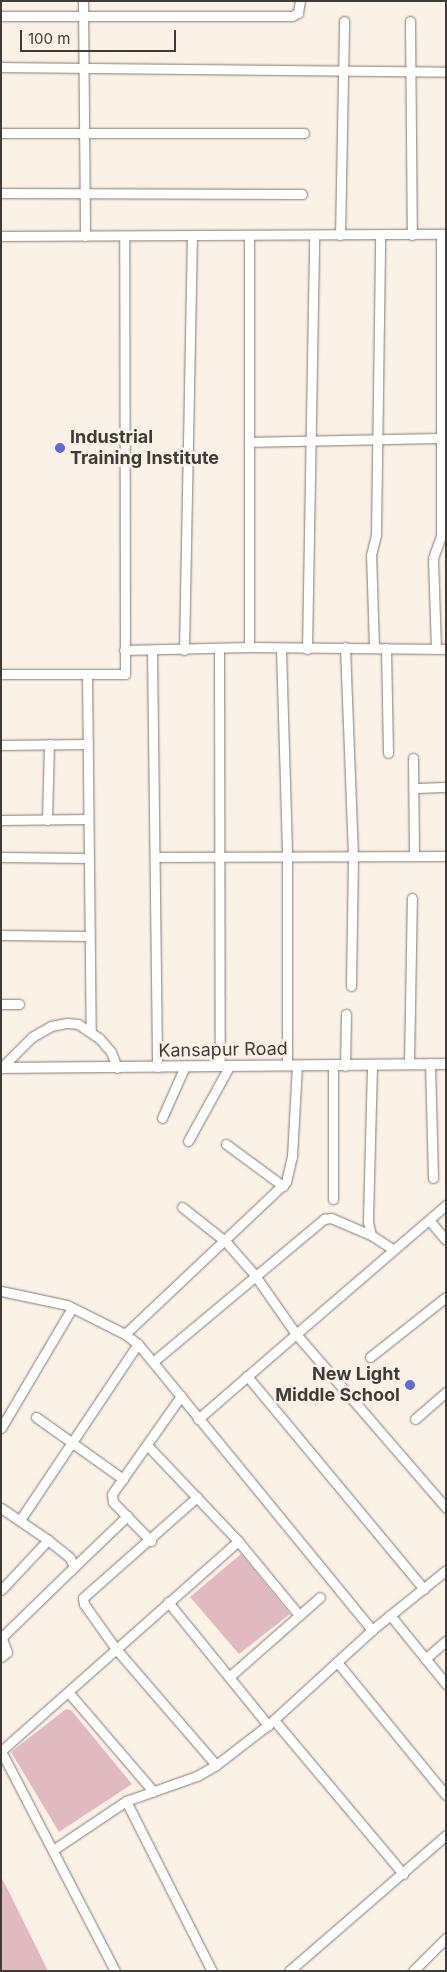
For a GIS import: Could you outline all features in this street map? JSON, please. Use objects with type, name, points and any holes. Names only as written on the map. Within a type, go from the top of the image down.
[{"type":"street","points":[[83,1],[82,133],[86,236]]},
{"type":"street","points":[[1,16],[292,16],[298,13],[300,1]]},
{"type":"street","points":[[340,235],[344,21]]},
{"type":"street","points":[[410,21],[412,235]]},
{"type":"street","points":[[1,67],[343,73],[446,72]]},
{"type":"street","points":[[1,133],[304,134]]},
{"type":"street","points":[[1,193],[302,194]]},
{"type":"street","points":[[1,236],[443,234],[444,438],[440,538],[433,558],[436,649]]},
{"type":"street","points":[[249,235],[249,647]]},
{"type":"street","points":[[307,649],[314,235]]},
{"type":"street","points":[[374,648],[371,555],[376,538],[380,235]]},
{"type":"street","points":[[1,674],[125,674],[124,236]]},
{"type":"street","points":[[184,650],[192,236]]},
{"type":"street","points":[[250,442],[312,439],[444,438]]},
{"type":"street","points":[[124,650],[249,647],[281,649],[345,647],[446,649]]},
{"type":"street","points":[[345,647],[353,857],[351,986]]},
{"type":"street","points":[[386,648],[388,752]]},
{"type":"street","points":[[188,1142],[225,1064],[218,649]]},
{"type":"street","points":[[125,1334],[226,1242],[283,1186],[291,1168],[292,1064],[281,649]]},
{"type":"street","points":[[152,650],[156,857],[157,1067]]},
{"type":"street","points":[[87,674],[88,936],[91,1032]]},
{"type":"street","points":[[47,820],[49,744]]},
{"type":"street","points":[[1,745],[88,744]]},
{"type":"street","points":[[414,758],[414,855]]},
{"type":"street","points":[[415,788],[446,786]]},
{"type":"street","points":[[1,820],[88,820]]},
{"type":"street","points":[[156,857],[446,856]]},
{"type":"street","points":[[1,857],[88,858]]},
{"type":"street","points":[[409,1064],[412,898]]},
{"type":"street","points":[[1,935],[88,936]]},
{"type":"street","points":[[1,1004],[18,1004]]},
{"type":"street","points":[[345,1066],[346,1014]]},
{"type":"street","points":[[1,1068],[32,1037],[51,1026],[78,1024],[91,1032],[111,1052],[117,1068]]},
{"type":"street","points":[[430,1063],[433,1178]]},
{"type":"street","name":"Kansapur Road","points":[[1,1068],[117,1068],[225,1064],[333,1066],[446,1064]]},
{"type":"street","points":[[162,1118],[185,1066]]},
{"type":"street","points":[[333,1066],[333,1199]]},
{"type":"street","points":[[372,1066],[367,1208],[372,1235]]},
{"type":"street","points":[[226,1144],[283,1186]]},
{"type":"street","points":[[198,1419],[446,1205]]},
{"type":"street","points":[[182,1207],[226,1242],[254,1274],[296,1334],[446,1508]]},
{"type":"street","points":[[154,1361],[254,1274],[327,1217],[372,1235],[394,1250]]},
{"type":"street","points":[[429,1220],[446,1240]]},
{"type":"street","points":[[1,1291],[72,1308],[125,1334],[138,1344],[154,1361],[198,1419],[372,1630]]},
{"type":"street","points":[[370,1357],[446,1296]]},
{"type":"street","points":[[1,1428],[72,1308]]},
{"type":"street","points":[[20,1520],[138,1344]]},
{"type":"street","points":[[247,1376],[424,1589]]},
{"type":"street","points":[[416,1419],[446,1392]]},
{"type":"street","points":[[152,1540],[112,1498],[113,1491],[181,1396]]},
{"type":"street","points":[[36,1417],[123,1479]]},
{"type":"street","points":[[147,1444],[238,1541],[299,1615]]},
{"type":"street","points":[[196,1497],[152,1540],[83,1598],[84,1604],[116,1649],[216,1765]]},
{"type":"street","points":[[1,1508],[48,1540],[70,1558],[74,1567]]},
{"type":"street","points":[[1,1657],[8,1652],[2,1639],[4,1635],[128,1516]]},
{"type":"street","points":[[1,1590],[48,1540]]},
{"type":"street","points":[[115,1971],[1,1751],[238,1541]]},
{"type":"street","points":[[53,1850],[126,1801],[197,1776],[216,1765],[271,1723],[372,1630],[446,1570]]},
{"type":"street","points":[[228,1677],[320,1597]]},
{"type":"street","points":[[168,1602],[228,1677],[271,1723],[403,1874]]},
{"type":"street","points":[[390,1615],[446,1684]]},
{"type":"street","points":[[425,1659],[446,1641]]},
{"type":"street","points":[[337,1662],[446,1795]]},
{"type":"street","points":[[69,1692],[154,1792]]},
{"type":"street","points":[[126,1801],[212,1971]]},
{"type":"street","points":[[289,1971],[301,1967],[446,1835]]},
{"type":"street","points":[[413,1971],[446,1938]]},
{"type":"shaded area","points":[[241,1554],[290,1614],[239,1654],[190,1597]]},
{"type":"shaded area","points":[[66,1709],[71,1710],[132,1784],[59,1832],[11,1752]]},
{"type":"shaded area","points":[[1,1877],[8,1890],[48,1971],[1,1971]]},
{"type":"place","name":"Industrial Training Institute","points":[[60,448]]},
{"type":"place","name":"New Light Middle School","points":[[410,1385]]}]
